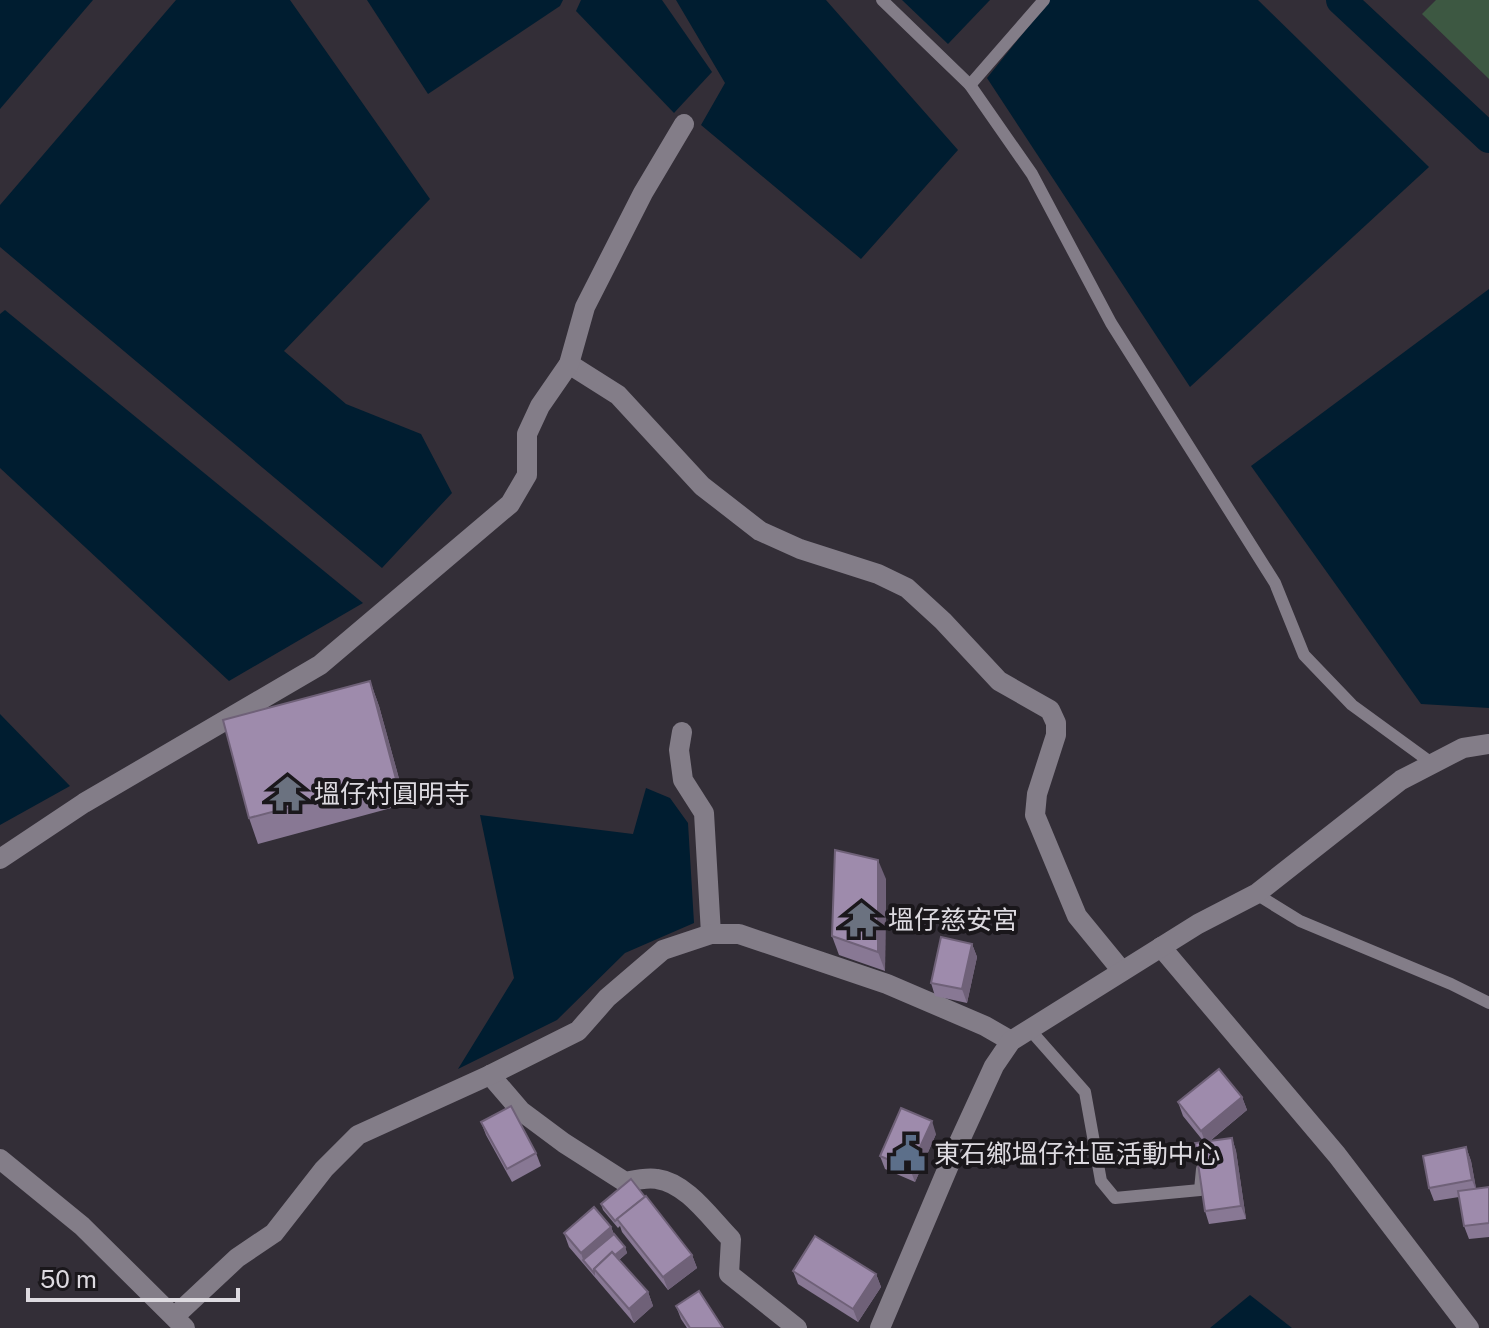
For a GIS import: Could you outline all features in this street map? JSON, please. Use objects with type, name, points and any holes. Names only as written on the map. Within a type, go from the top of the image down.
[{"type":"street","points":[[0,859],[84,803],[320,665],[510,504],[527,475],[527,434],[540,406],[569,364],[585,307],[643,193],[684,124]]},
{"type":"street","points":[[569,364],[618,395],[702,486],[760,531],[800,549],[878,574],[907,588],[999,681],[1050,710],[1056,723],[1056,735],[1037,794],[1035,815],[1077,916],[1122,971]]},
{"type":"street","points":[[682,732],[679,750],[683,780],[704,813],[711,934]]},
{"type":"street","points":[[880,1328],[955,1151],[994,1066],[1011,1041],[1161,947],[1256,894],[1401,780],[1463,748],[1489,744]]},
{"type":"street","points":[[0,1159],[82,1226],[180,1322],[237,1258],[274,1233],[324,1169],[358,1135],[578,1031],[607,998],[663,950],[711,934],[739,934],[887,984],[985,1026],[1011,1041]]},
{"type":"street","points":[[1161,947],[1337,1155],[1469,1328]]},
{"type":"street","points":[[490,1075],[521,1111],[625,1182],[654,1178],[668,1181],[689,1196],[731,1239],[729,1274],[797,1328]]},
{"type":"lane","points":[[882,0],[970,85],[1032,174],[1111,323],[1275,583],[1304,655],[1352,705],[1433,764]]},
{"type":"lane","points":[[970,85],[1044,0]]},
{"type":"lane","points":[[1256,894],[1300,921],[1489,1003]]},
{"type":"lane","points":[[1031,1031],[1085,1092],[1101,1181],[1115,1198],[1200,1190],[1203,1160]]},
{"type":"green space","points":[[1436,0],[1489,0],[1489,79],[1422,14]]},
{"type":"water","points":[[0,0],[93,0],[0,109]]},
{"type":"water","points":[[176,0],[290,0],[430,199],[284,351],[346,404],[421,434],[452,493],[382,568],[0,247],[0,205]]},
{"type":"water","points":[[367,0],[563,0],[560,6],[428,94]]},
{"type":"water","points":[[581,0],[662,0],[712,72],[674,113],[576,11]]},
{"type":"water","points":[[676,0],[826,0],[958,150],[861,259],[701,125],[725,83]]},
{"type":"water","points":[[902,0],[990,0],[948,44]]},
{"type":"water","points":[[1050,0],[1258,0],[1429,167],[1190,387],[987,78]]},
{"type":"water","points":[[1489,289],[1489,708],[1421,704],[1251,466]]},
{"type":"water","points":[[5,310],[363,603],[229,681],[0,468],[0,314]]},
{"type":"water","points":[[0,714],[70,786],[0,825]]},
{"type":"water","points":[[646,788],[670,798],[688,823],[694,923],[625,953],[557,1020],[458,1069],[514,978],[480,815],[633,834]]},
{"type":"water","points":[[1250,1295],[1292,1328],[1210,1328]]},
{"type":"building","points":[[370,681],[396,779],[249,818],[223,720]]},
{"type":"building","points":[[835,850],[878,860],[878,952],[832,936]]},
{"type":"building","points":[[941,937],[972,944],[962,989],[931,983]]},
{"type":"building","points":[[1219,1069],[1242,1097],[1201,1131],[1178,1102]]},
{"type":"building","points":[[511,1106],[536,1153],[507,1169],[481,1122]]},
{"type":"building","points":[[901,1108],[932,1121],[910,1169],[880,1156]]},
{"type":"building","points":[[1232,1138],[1241,1206],[1205,1211],[1195,1143]]},
{"type":"building","points":[[1466,1147],[1472,1180],[1429,1188],[1423,1156]]},
{"type":"building","points":[[631,1179],[645,1197],[615,1221],[601,1204]]},
{"type":"building","points":[[1489,1187],[1489,1223],[1464,1226],[1458,1191]]},
{"type":"building","points":[[646,1196],[692,1255],[663,1277],[617,1219]]},
{"type":"building","points":[[594,1207],[611,1227],[581,1253],[564,1233]]},
{"type":"building","points":[[614,1234],[625,1247],[615,1255],[612,1252],[594,1269],[594,1273],[583,1260]]},
{"type":"building","points":[[815,1236],[876,1274],[853,1309],[793,1271]]},
{"type":"building","points":[[612,1252],[648,1292],[629,1309],[594,1269]]},
{"type":"building","points":[[699,1291],[723,1328],[690,1328],[676,1306]]},
{"type":"waterway","points":[[1341,0],[1489,138]]},
{"type":"place","name":"塭仔村圓明寺","points":[[288,794]]},
{"type":"place","name":"塭仔慈安宮","points":[[862,920]]},
{"type":"place","name":"東石鄉塭仔社區活動中心","points":[[908,1154]]}]
